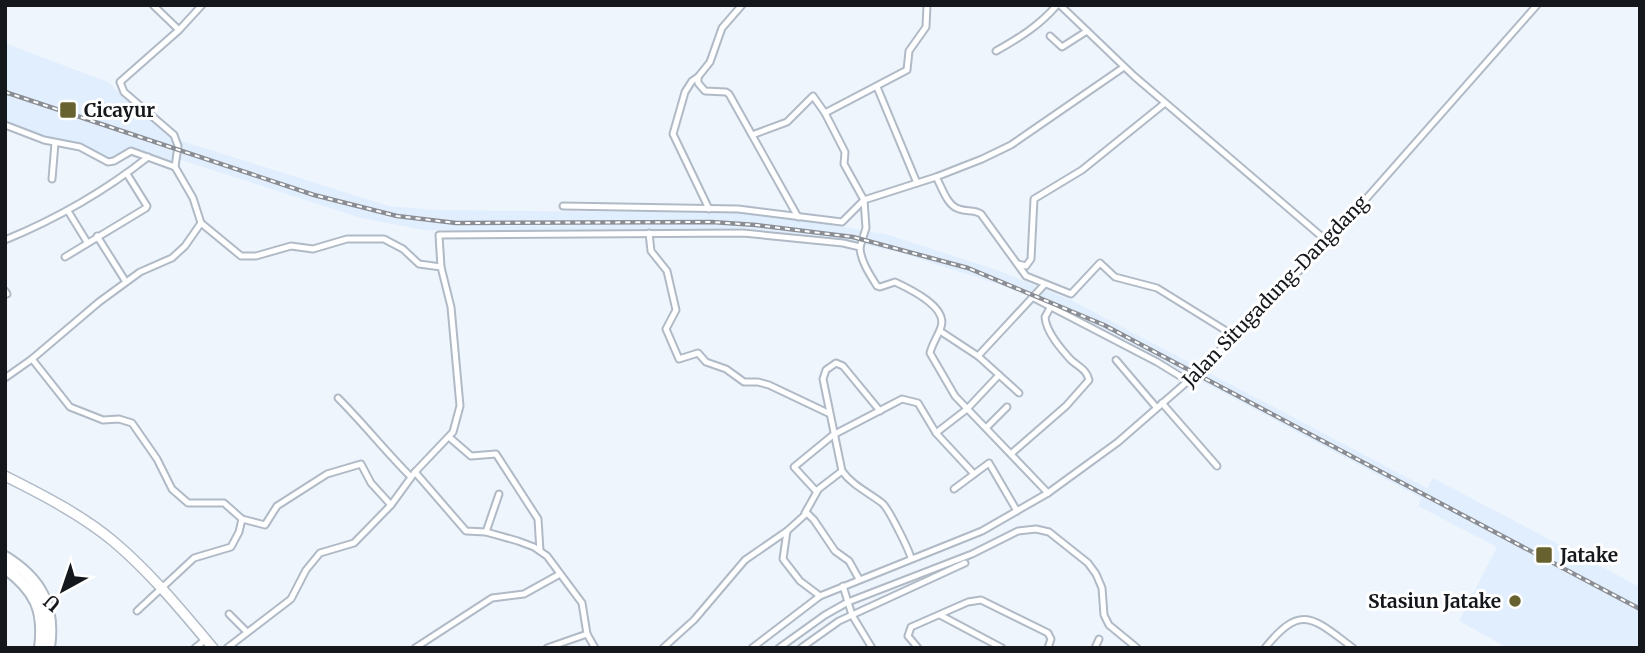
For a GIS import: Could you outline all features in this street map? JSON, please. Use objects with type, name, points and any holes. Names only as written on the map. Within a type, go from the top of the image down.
[{"type":"highway","points":[[5,557],[26,572],[39,588],[49,608],[52,630],[50,648]]},
{"type":"highway","points":[[5,568],[19,578],[32,593],[40,610],[43,629],[40,648]]},
{"type":"main road","points":[[5,476],[54,502],[110,538],[162,587],[213,648]]},
{"type":"street","points":[[153,5],[179,30]]},
{"type":"street","points":[[202,5],[179,30],[120,82],[124,92],[174,135],[178,146],[175,167],[193,198],[201,223],[242,256],[256,256],[291,246],[313,248],[347,239],[384,239],[403,249],[419,264],[440,267]]},
{"type":"street","points":[[709,209],[673,138],[685,92],[713,56],[722,28],[742,5]]},
{"type":"street","points":[[825,113],[907,70],[909,51],[926,27],[927,5]]},
{"type":"street","points":[[996,51],[1032,31],[1058,5],[1165,103],[1212,140],[1328,242]]},
{"type":"street","name":"Jalan Situgadung-Dangdang","points":[[752,648],[820,596],[982,531],[1048,493],[1118,442],[1236,337],[1328,242],[1537,5]]},
{"type":"street","points":[[1050,36],[1062,47],[1087,32]]},
{"type":"street","points":[[563,206],[738,209],[842,222],[864,200],[936,177],[989,156],[1025,137],[1124,67]]},
{"type":"street","points":[[698,77],[698,83],[705,91],[729,94],[798,217]]},
{"type":"street","points":[[877,87],[917,183]]},
{"type":"street","points":[[752,135],[787,122],[813,96],[845,152],[844,164],[864,200],[866,228],[860,253],[877,286],[880,288],[895,282],[919,293],[941,316],[943,323],[930,353],[955,396],[1048,493]]},
{"type":"street","points":[[1015,262],[1024,266],[1031,259],[1034,199],[1082,170],[1165,103]]},
{"type":"street","points":[[5,125],[55,143],[80,147],[108,162],[131,151],[175,167]]},
{"type":"street","points":[[52,179],[55,143]]},
{"type":"street","points":[[5,240],[47,223],[68,211],[127,174],[148,157]]},
{"type":"street","points":[[65,257],[147,206],[127,174]]},
{"type":"street","points":[[936,177],[950,203],[961,210],[979,212],[1026,276],[1071,294],[1100,263],[1115,277],[1157,288],[1236,337]]},
{"type":"street","points":[[68,211],[87,242]]},
{"type":"street","points":[[5,379],[126,282],[140,272],[172,258],[185,246],[201,223]]},
{"type":"street","points":[[649,233],[652,250],[667,271],[676,310],[666,329],[680,359],[698,353],[706,362],[720,365],[741,381],[769,385],[828,413]]},
{"type":"street","points":[[227,648],[291,599],[306,570],[320,553],[351,545],[391,505],[413,474],[449,437],[457,422],[460,406],[451,307],[440,267],[439,235],[743,233],[860,247]]},
{"type":"street","points":[[97,236],[126,282]]},
{"type":"street","points":[[978,356],[1044,285]]},
{"type":"street","points":[[1032,298],[1157,362],[1188,381]]},
{"type":"street","points":[[1012,453],[1066,406],[1089,380],[1085,371],[1068,357],[1047,328],[1044,320],[1050,308]]},
{"type":"street","points":[[940,331],[978,356],[1019,393]]},
{"type":"street","points":[[32,359],[70,407],[103,420],[119,419],[132,423],[157,459],[172,489],[188,502],[224,503],[242,519],[265,525],[277,506],[327,474],[361,464],[371,483],[391,505]]},
{"type":"street","points":[[1116,360],[1217,466]]},
{"type":"street","points":[[880,411],[843,366],[836,363],[830,367],[823,379],[842,471],[851,483],[886,506],[903,543],[909,548],[911,558]]},
{"type":"street","points":[[936,433],[967,409],[999,375]]},
{"type":"street","points":[[338,398],[466,531],[486,532],[518,541],[547,556],[582,603],[587,634],[596,648]]},
{"type":"street","points":[[818,490],[810,487],[794,467],[833,435],[902,399],[918,402],[936,433],[974,474]]},
{"type":"street","points":[[986,428],[1007,407]]},
{"type":"street","points":[[449,437],[471,456],[496,454],[538,519],[540,551]]},
{"type":"street","points":[[954,489],[990,464],[1017,511]]},
{"type":"street","points":[[804,516],[818,490],[842,471]]},
{"type":"street","points":[[486,532],[499,494]]},
{"type":"street","points":[[663,648],[694,620],[745,560],[787,531],[807,513],[835,551],[849,561],[859,579]]},
{"type":"street","points":[[136,611],[194,558],[231,547],[242,519]]},
{"type":"street","points":[[779,648],[825,615],[848,603],[972,554],[1018,531],[1036,529],[1049,532],[1088,563],[1102,588],[1104,615],[1109,625],[1137,648]]},
{"type":"street","points":[[787,531],[783,559],[800,580],[820,596]]},
{"type":"street","points":[[801,648],[852,615],[965,563]]},
{"type":"street","points":[[415,648],[492,598],[524,594],[561,574]]},
{"type":"street","points":[[843,586],[852,615],[872,648]]},
{"type":"street","points":[[918,648],[908,636],[909,630],[968,602],[981,600],[1048,633],[1051,639],[1048,648]]},
{"type":"street","points":[[229,614],[247,632]]},
{"type":"street","points":[[940,615],[1002,648]]},
{"type":"street","points":[[1265,648],[1284,627],[1295,620],[1307,618],[1324,626],[1353,648]]},
{"type":"street","points":[[547,648],[587,634]]},
{"type":"street","points":[[195,648],[206,639]]},
{"type":"street","points":[[1095,648],[1099,639]]},
{"type":"shaded area","points":[[5,43],[110,83],[172,138],[389,206],[434,210],[745,213],[889,235],[997,270],[1071,300],[1427,488],[1433,478],[1640,587],[1640,648],[1508,648],[1459,621],[1497,547],[1418,506],[1421,498],[1102,328],[1023,292],[898,252],[844,240],[743,228],[577,232],[424,230],[361,218],[175,158],[173,165],[132,150],[111,161],[5,126]]},
{"type":"railway","points":[[5,92],[314,195],[397,216],[456,223],[712,222],[756,225],[853,237],[968,268],[1104,325],[1640,609]]},
{"type":"place","name":"Cicayur","points":[[68,110]]},
{"type":"place","name":"Jatake","points":[[1544,555]]},
{"type":"place","name":"Stasiun Jatake","points":[[1515,601]]}]
